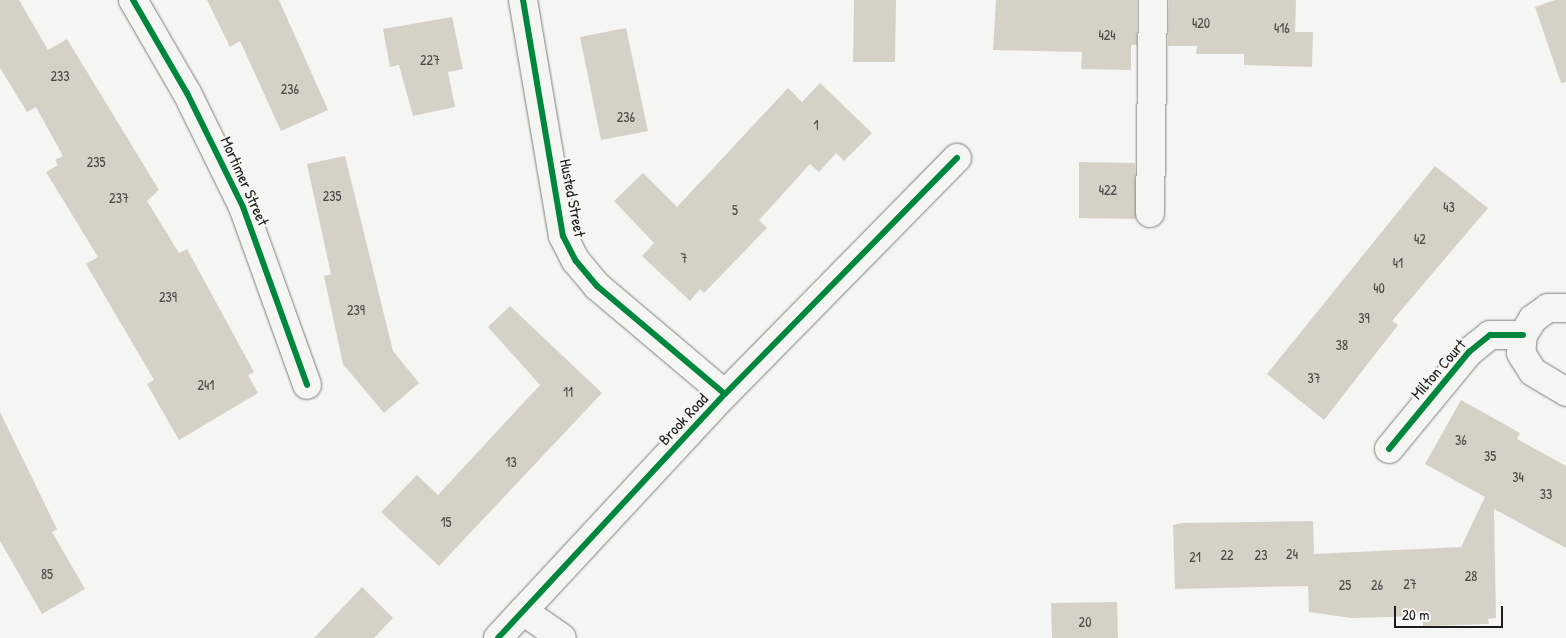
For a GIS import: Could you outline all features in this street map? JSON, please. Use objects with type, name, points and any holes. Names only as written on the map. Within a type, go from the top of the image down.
[{"type":"street","name":"Mortimer Street","points":[[133,0],[191,101],[243,207],[307,386]]},
{"type":"street","name":"Husted Street","points":[[523,0],[563,236],[576,261],[597,286],[725,394]]},
{"type":"street","points":[[1150,213],[1153,0]]},
{"type":"street","name":"Brook Road","points":[[498,638],[725,394],[957,158]]},
{"type":"street","points":[[1566,308],[1548,308],[1533,319],[1523,335],[1521,353],[1533,372],[1566,392]]},
{"type":"street","name":"Milton Court","points":[[1389,449],[1469,352],[1490,335],[1523,335]]},
{"type":"street","points":[[523,611],[562,638]]},
{"type":"building","points":[[0,0],[19,0],[48,50],[67,39],[159,190],[147,201],[179,253],[187,249],[254,372],[248,375],[258,393],[179,440],[147,384],[154,380],[86,264],[98,257],[46,172],[58,165],[55,160],[63,156],[36,107],[27,112],[0,68]]},
{"type":"building","points":[[207,0],[279,0],[328,110],[281,131],[240,41],[230,47]]},
{"type":"building","points":[[854,0],[896,0],[895,62],[853,62]]},
{"type":"building","points":[[996,0],[1137,0],[1137,45],[1131,45],[1131,70],[1081,69],[1082,52],[993,50]]},
{"type":"building","points":[[1169,0],[1296,0],[1295,32],[1313,32],[1312,67],[1244,65],[1244,54],[1196,54],[1197,46],[1168,46]]},
{"type":"building","points":[[1555,0],[1566,0],[1566,82],[1561,83],[1535,7]]},
{"type":"building","points":[[452,17],[463,69],[448,72],[455,107],[413,116],[399,65],[390,67],[383,29]]},
{"type":"building","points":[[626,28],[648,131],[601,140],[580,37]]},
{"type":"building","points":[[820,83],[872,133],[844,161],[836,153],[819,172],[810,164],[759,220],[767,228],[704,293],[700,289],[690,301],[642,256],[654,243],[614,201],[643,173],[677,207],[788,88],[802,102]]},
{"type":"building","points":[[345,156],[393,351],[419,383],[384,413],[343,364],[324,276],[331,274],[307,164]]},
{"type":"building","points":[[1079,162],[1135,163],[1136,219],[1079,218]]},
{"type":"building","points":[[1435,166],[1488,208],[1392,321],[1398,325],[1324,420],[1267,374]]},
{"type":"building","points":[[510,306],[602,393],[439,566],[381,512],[417,475],[438,495],[540,385],[488,327]]},
{"type":"building","points":[[1461,400],[1520,433],[1517,439],[1566,466],[1566,548],[1494,509],[1496,618],[1488,619],[1489,624],[1423,626],[1423,616],[1351,618],[1309,612],[1308,586],[1175,589],[1173,525],[1182,523],[1313,521],[1314,554],[1461,547],[1485,497],[1425,464]]},
{"type":"building","points":[[0,412],[57,529],[52,532],[85,589],[42,614],[0,541]]},
{"type":"building","points":[[362,587],[393,618],[374,638],[314,638]]},
{"type":"building","points":[[1117,602],[1118,638],[1052,638],[1051,603]]},
{"type":"cycle path","points":[[133,0],[187,93],[243,207],[307,385]]},
{"type":"cycle path","points":[[523,0],[563,236],[576,261],[597,286],[725,394]]},
{"type":"cycle path","points":[[498,638],[725,394],[957,158]]},
{"type":"cycle path","points":[[1389,449],[1469,352],[1490,335],[1523,335]]}]
